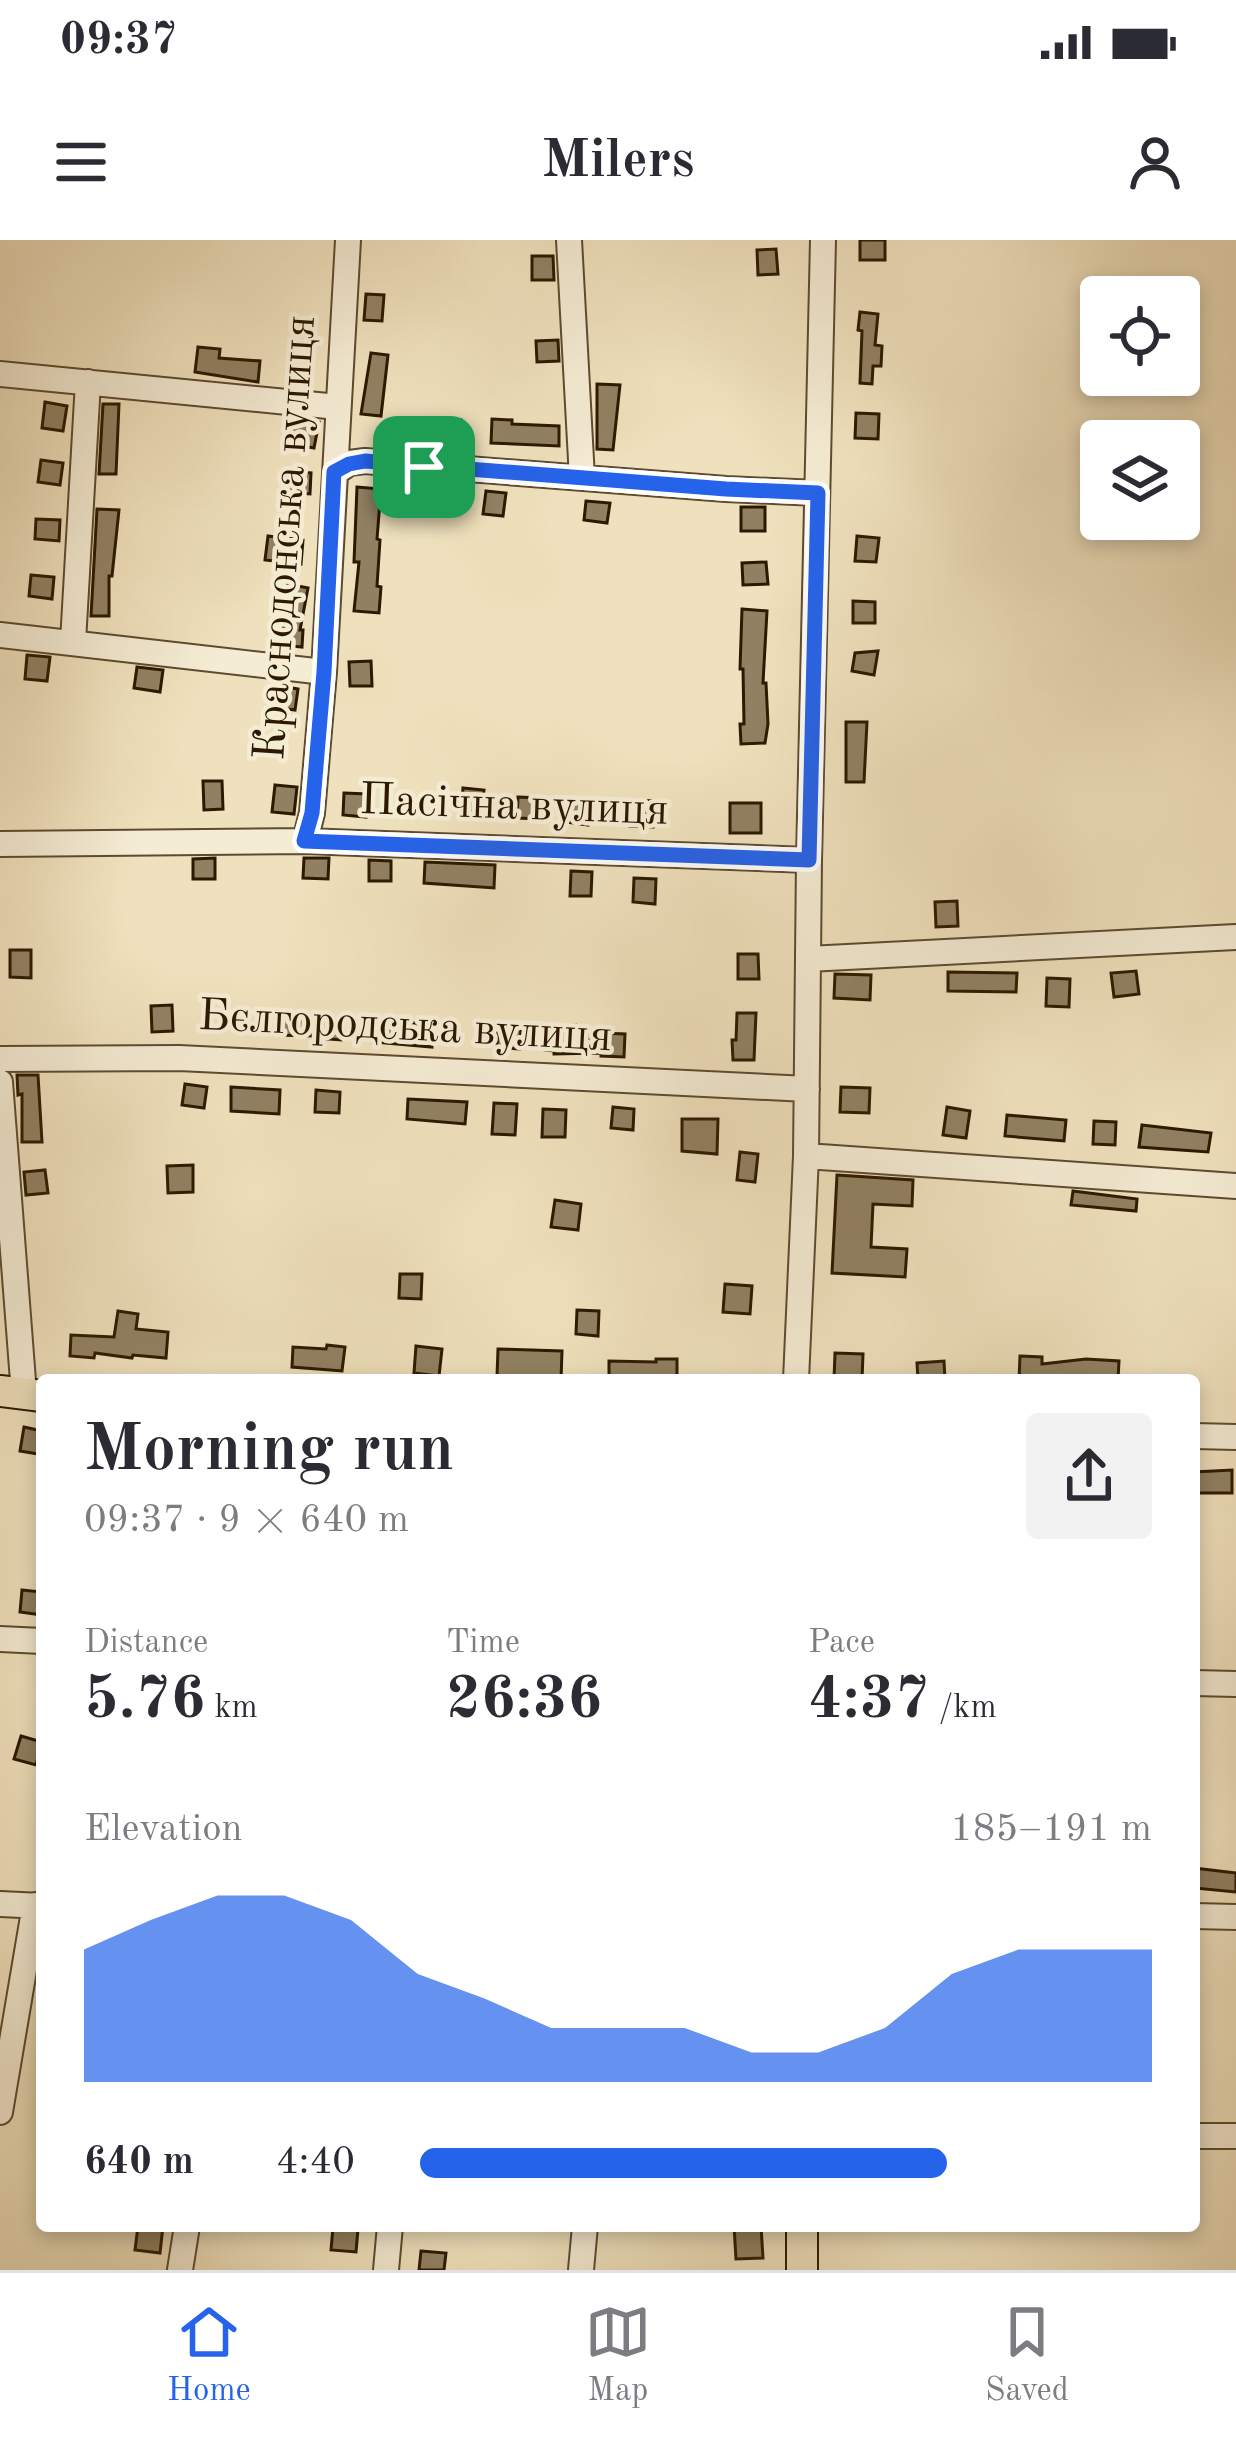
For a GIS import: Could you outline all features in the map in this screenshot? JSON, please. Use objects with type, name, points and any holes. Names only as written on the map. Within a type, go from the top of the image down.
[{"type":"main road","points":[[802,2232],[802,2270]]},
{"type":"street","name":"Краснодонська вулиця","points":[[304,841],[312,813],[324,672],[348,240]]},
{"type":"street","points":[[569,240],[582,478]]},
{"type":"street","points":[[796,1374],[806,1156],[823,240]]},
{"type":"street","points":[[0,374],[338,407]]},
{"type":"street","points":[[74,642],[88,382]]},
{"type":"street","points":[[334,472],[365,461],[818,493]]},
{"type":"street","points":[[0,634],[324,672]]},
{"type":"street","name":"Пасічна вулиця","points":[[0,844],[304,841],[809,860]]},
{"type":"street","points":[[808,959],[1236,937]]},
{"type":"street","name":"Бєлгородська вулиця","points":[[0,1059],[179,1058],[807,1089]]},
{"type":"street","points":[[0,1082],[22,1394]]},
{"type":"street","points":[[806,1156],[1236,1186]]},
{"type":"street","points":[[1200,1436],[1236,1437]]},
{"type":"street","points":[[0,1639],[36,1641]]},
{"type":"street","points":[[1200,1683],[1236,1684]]},
{"type":"street","points":[[0,1904],[36,1906]]},
{"type":"street","points":[[1200,1916],[1236,1917]]},
{"type":"street","points":[[0,2112],[36,1922]]},
{"type":"street","points":[[1200,2136],[1236,2136]]},
{"type":"street","points":[[180,2270],[186,2232]]},
{"type":"street","points":[[386,2270],[389,2232]]},
{"type":"street","points":[[581,2270],[584,2232]]},
{"type":"building","points":[[860,240],[885,240],[885,260],[860,260]]},
{"type":"building","points":[[776,249],[778,274],[758,275],[757,250]]},
{"type":"building","points":[[532,256],[553,256],[554,280],[532,280]]},
{"type":"building","points":[[366,294],[384,295],[382,321],[364,320]]},
{"type":"building","points":[[860,312],[878,314],[875,345],[882,346],[881,366],[873,366],[872,384],[860,383]]},
{"type":"building","points":[[558,340],[559,361],[537,362],[536,341]]},
{"type":"building","points":[[198,347],[220,349],[219,358],[260,361],[258,382],[195,372]]},
{"type":"building","points":[[371,353],[388,355],[381,416],[361,414]]},
{"type":"building","points":[[597,384],[620,385],[613,450],[597,449]]},
{"type":"building","points":[[45,402],[67,406],[63,431],[42,428]]},
{"type":"building","points":[[103,404],[119,404],[116,474],[99,474]]},
{"type":"building","points":[[856,413],[879,414],[878,439],[855,438]]},
{"type":"building","points":[[295,419],[319,422],[314,448],[291,444]]},
{"type":"building","points":[[442,419],[461,420],[460,444],[442,444]]},
{"type":"building","points":[[492,419],[559,426],[559,446],[491,443]]},
{"type":"building","points":[[41,460],[63,463],[60,485],[38,482]]},
{"type":"building","points":[[285,471],[311,473],[310,494],[284,492]]},
{"type":"building","points":[[357,487],[381,489],[379,613],[354,611],[359,562],[354,562]]},
{"type":"building","points":[[486,491],[506,493],[503,516],[483,514]]},
{"type":"building","points":[[586,501],[610,503],[607,523],[584,520]]},
{"type":"building","points":[[741,507],[765,507],[765,531],[741,531]]},
{"type":"building","points":[[97,509],[119,510],[109,576],[109,616],[91,616]]},
{"type":"building","points":[[36,519],[60,520],[59,541],[35,539]]},
{"type":"building","points":[[268,536],[303,540],[301,564],[265,560]]},
{"type":"building","points":[[857,536],[879,538],[876,562],[855,561]]},
{"type":"building","points":[[766,562],[768,584],[743,585],[742,563]]},
{"type":"building","points":[[31,575],[54,577],[52,599],[29,596]]},
{"type":"building","points":[[288,584],[308,588],[300,630],[302,647],[282,645]]},
{"type":"building","points":[[853,601],[875,602],[875,623],[853,623]]},
{"type":"building","points":[[742,609],[767,611],[765,743],[741,744]]},
{"type":"building","points":[[878,651],[874,675],[852,671],[855,653]]},
{"type":"building","points":[[27,655],[50,657],[47,681],[25,679]]},
{"type":"building","points":[[371,661],[372,686],[350,686],[349,662]]},
{"type":"building","points":[[137,667],[163,670],[160,692],[134,688]]},
{"type":"building","points":[[275,685],[298,689],[295,710],[272,707]]},
{"type":"building","points":[[846,722],[867,722],[864,782],[846,782]]},
{"type":"building","points":[[203,781],[222,781],[223,809],[204,810]]},
{"type":"building","points":[[275,785],[297,787],[294,814],[272,812]]},
{"type":"building","points":[[463,788],[484,790],[482,812],[461,811]]},
{"type":"building","points":[[344,793],[367,794],[366,817],[343,815]]},
{"type":"building","points":[[518,797],[540,798],[540,819],[517,818]]},
{"type":"building","points":[[569,800],[591,804],[588,825],[566,822]]},
{"type":"building","points":[[631,800],[654,801],[653,827],[630,826]]},
{"type":"building","points":[[730,803],[761,803],[761,833],[730,833]]},
{"type":"building","points":[[215,858],[215,879],[193,879],[193,859]]},
{"type":"building","points":[[304,858],[329,858],[328,879],[303,878]]},
{"type":"building","points":[[369,860],[391,861],[391,881],[369,881]]},
{"type":"building","points":[[425,862],[495,865],[494,888],[424,883]]},
{"type":"building","points":[[571,871],[592,872],[591,896],[570,896]]},
{"type":"building","points":[[634,878],[656,879],[655,904],[633,902]]},
{"type":"building","points":[[957,901],[958,926],[936,927],[935,902]]},
{"type":"building","points":[[10,950],[31,950],[31,978],[10,977]]},
{"type":"building","points":[[738,954],[758,954],[759,979],[738,979]]},
{"type":"building","points":[[1136,971],[1139,994],[1114,997],[1111,973]]},
{"type":"building","points":[[948,972],[1017,973],[1016,992],[948,991]]},
{"type":"building","points":[[835,974],[871,975],[870,1000],[834,998]]},
{"type":"building","points":[[1047,978],[1070,979],[1069,1007],[1046,1006]]},
{"type":"building","points":[[172,1005],[173,1031],[152,1032],[151,1006]]},
{"type":"building","points":[[275,1013],[343,1019],[341,1040],[274,1035]]},
{"type":"building","points":[[737,1013],[756,1013],[754,1060],[733,1060]]},
{"type":"building","points":[[375,1019],[433,1022],[432,1047],[373,1042]]},
{"type":"building","points":[[498,1023],[521,1023],[520,1049],[497,1047]]},
{"type":"building","points":[[576,1025],[577,1032],[625,1034],[624,1057],[545,1050],[546,1026]]},
{"type":"building","points":[[17,1075],[38,1075],[42,1142],[22,1142]]},
{"type":"building","points":[[185,1084],[207,1087],[204,1108],[182,1105]]},
{"type":"building","points":[[231,1087],[280,1090],[279,1114],[231,1111]]},
{"type":"building","points":[[841,1087],[870,1088],[869,1113],[840,1112]]},
{"type":"building","points":[[316,1090],[340,1092],[339,1113],[315,1112]]},
{"type":"building","points":[[408,1099],[467,1102],[465,1124],[407,1119]]},
{"type":"building","points":[[494,1103],[517,1104],[515,1135],[492,1134]]},
{"type":"building","points":[[613,1107],[634,1109],[633,1130],[611,1128]]},
{"type":"building","points":[[947,1107],[970,1111],[966,1138],[943,1135]]},
{"type":"building","points":[[543,1109],[566,1110],[565,1137],[542,1137]]},
{"type":"building","points":[[1007,1115],[1066,1120],[1064,1141],[1005,1136]]},
{"type":"building","points":[[682,1119],[718,1119],[717,1154],[682,1151]]},
{"type":"building","points":[[1094,1121],[1116,1122],[1115,1145],[1093,1144]]},
{"type":"building","points":[[1142,1125],[1211,1133],[1208,1152],[1139,1147]]},
{"type":"building","points":[[740,1152],[758,1154],[755,1182],[737,1180]]},
{"type":"building","points":[[193,1165],[193,1192],[168,1193],[167,1166]]},
{"type":"building","points":[[45,1170],[48,1193],[26,1195],[24,1172]]},
{"type":"building","points":[[837,1175],[913,1180],[912,1206],[873,1204],[871,1247],[907,1249],[905,1277],[832,1273]]},
{"type":"building","points":[[1073,1191],[1137,1199],[1136,1211],[1071,1205]]},
{"type":"building","points":[[555,1200],[581,1204],[578,1230],[551,1227]]},
{"type":"building","points":[[400,1274],[422,1274],[421,1299],[399,1298]]},
{"type":"building","points":[[725,1284],[752,1286],[750,1314],[723,1312]]},
{"type":"building","points":[[577,1310],[599,1311],[598,1336],[576,1334]]},
{"type":"building","points":[[118,1311],[138,1314],[136,1329],[168,1332],[166,1358],[70,1356],[71,1335],[114,1337]]},
{"type":"building","points":[[327,1345],[345,1347],[342,1371],[292,1367],[293,1347],[326,1349]]},
{"type":"building","points":[[416,1346],[442,1349],[439,1374],[414,1373]]},
{"type":"building","points":[[498,1349],[562,1351],[561,1374],[497,1374]]},
{"type":"building","points":[[835,1353],[863,1354],[862,1374],[834,1374]]},
{"type":"building","points":[[1020,1356],[1042,1357],[1042,1364],[1119,1361],[1118,1374],[1019,1374]]},
{"type":"building","points":[[677,1359],[677,1374],[609,1374],[609,1361]]},
{"type":"building","points":[[944,1361],[945,1374],[918,1374],[917,1363]]},
{"type":"building","points":[[24,1427],[36,1430],[36,1454],[20,1451]]},
{"type":"building","points":[[1232,1470],[1232,1493],[1200,1493],[1200,1472]]},
{"type":"building","points":[[22,1590],[36,1591],[36,1614],[20,1612]]},
{"type":"building","points":[[21,1736],[36,1740],[36,1765],[14,1759]]},
{"type":"building","points":[[1200,1869],[1236,1873],[1236,1892],[1200,1889]]},
{"type":"building","points":[[137,2232],[162,2232],[160,2253],[135,2250]]},
{"type":"building","points":[[333,2232],[358,2232],[356,2252],[331,2250]]},
{"type":"building","points":[[734,2232],[761,2232],[763,2258],[736,2259]]},
{"type":"building","points":[[421,2251],[446,2253],[444,2270],[419,2270]]},
{"type":"route","points":[[365,461],[424,467],[818,493],[809,860],[304,841],[312,813],[324,672],[334,472],[365,461]]}]
